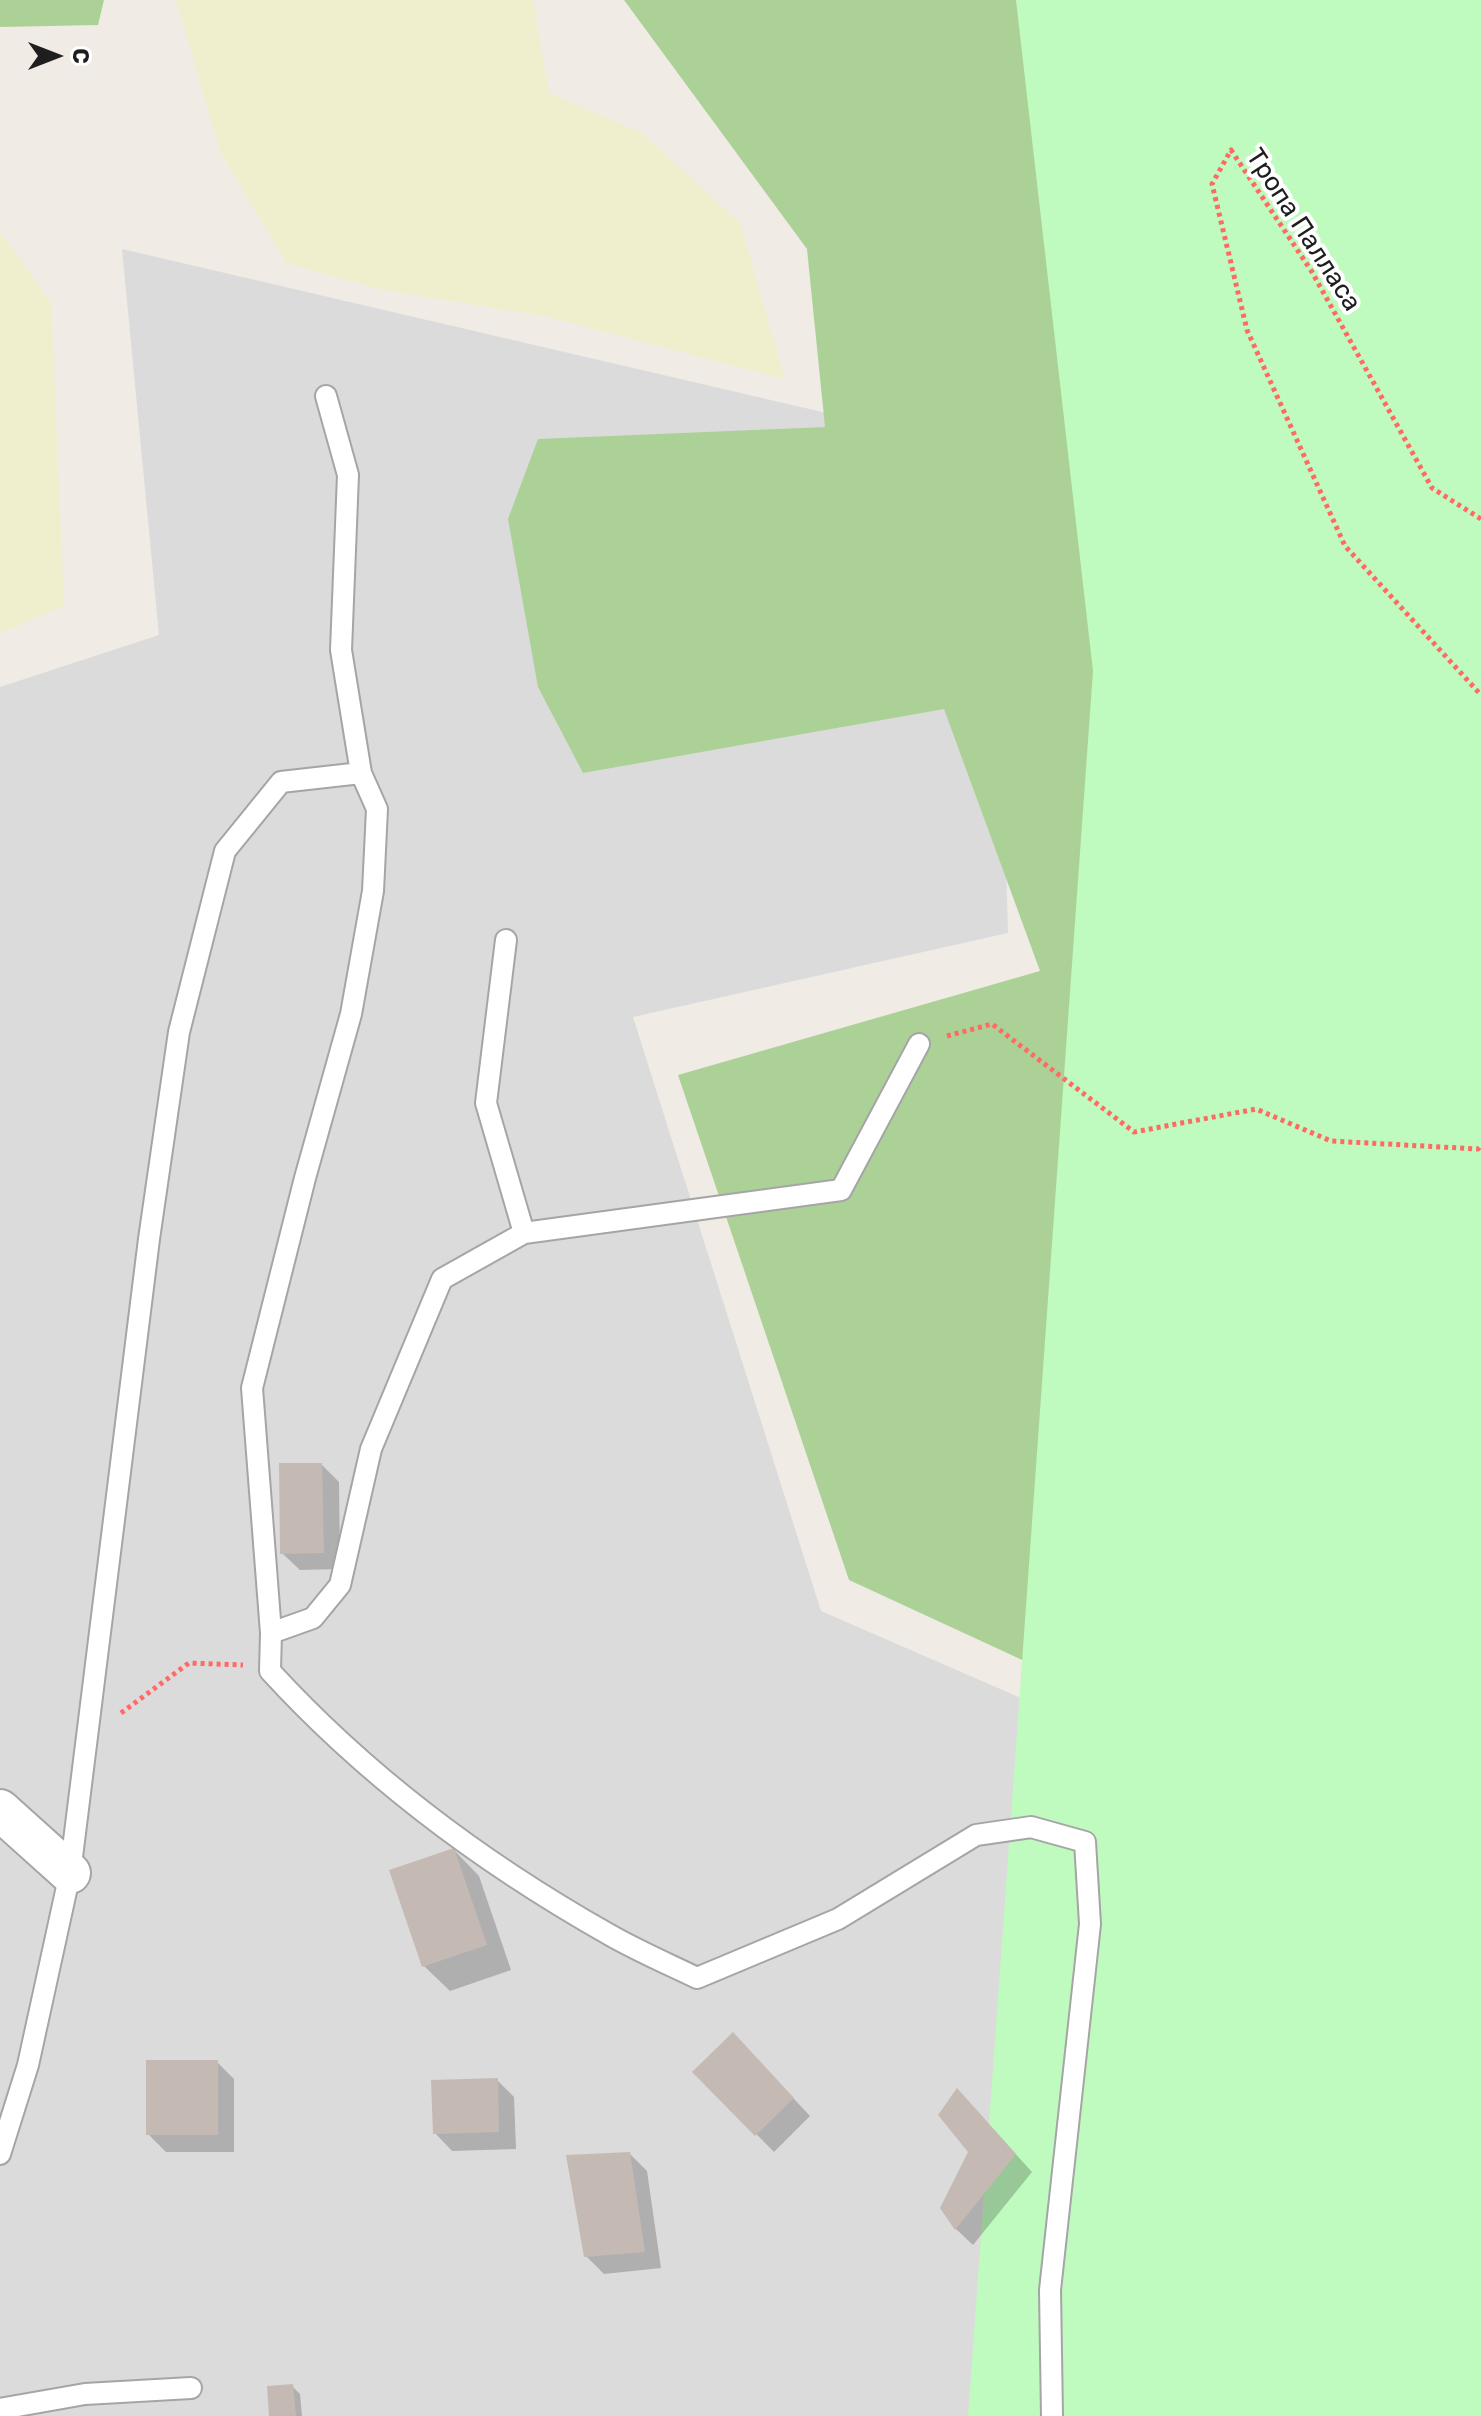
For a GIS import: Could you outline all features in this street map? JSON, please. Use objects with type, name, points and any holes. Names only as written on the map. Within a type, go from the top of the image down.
[{"type":"street","points":[[0,1810],[70,1873]]},
{"type":"lane","points":[[326,396],[348,475],[341,650],[361,773],[377,809],[373,891],[351,1014],[305,1178],[252,1388],[271,1633],[270,1671],[315,1719],[376,1775],[472,1849],[611,1936],[697,1978],[838,1919],[976,1835],[1031,1827],[1085,1842],[1090,1924],[1050,2290],[1052,2416]]},
{"type":"lane","points":[[0,2154],[28,2065],[70,1873],[149,1239],[179,1032],[225,851],[281,782],[361,773]]},
{"type":"lane","points":[[506,940],[486,1103],[524,1233]]},
{"type":"lane","points":[[271,1633],[313,1618],[340,1585],[371,1449],[442,1279],[524,1233],[841,1190],[919,1044]]},
{"type":"lane","points":[[0,2409],[85,2394],[191,2388]]},
{"type":"path","name":"Тропа Палласа","points":[[1481,519],[1432,488],[1312,272],[1231,150],[1212,184],[1247,330],[1345,546],[1481,695]]},
{"type":"path","points":[[919,1044],[992,1024],[1134,1132],[1256,1109],[1331,1141],[1478,1149],[1481,1145]]},
{"type":"path","points":[[87,1737],[189,1663],[244,1665],[270,1671]]},
{"type":"shaded area","points":[[122,249],[994,452],[1008,933],[633,1017],[821,1611],[1083,1725],[1093,2416],[0,2416],[0,687],[159,635]]},
{"type":"green space","points":[[0,0],[104,0],[98,25],[0,27]]},
{"type":"green space","points":[[176,0],[533,0],[549,93],[642,133],[740,223],[785,379],[544,316],[384,290],[286,263],[220,151]]},
{"type":"green space","points":[[624,0],[1481,0],[1189,1737],[849,1580],[678,1075],[1040,971],[944,709],[583,773],[538,687],[508,519],[538,439],[825,427],[807,249]]},
{"type":"green space","points":[[1016,0],[1481,0],[1481,2416],[968,2416],[1093,671]]},
{"type":"green space","points":[[0,232],[51,303],[64,606],[0,633]]},
{"type":"building","points":[[279,1463],[322,1463],[324,1553],[280,1554]]},
{"type":"building","points":[[454,1848],[487,1945],[422,1967],[389,1870]]},
{"type":"building","points":[[733,2032],[794,2098],[755,2136],[692,2072]]},
{"type":"building","points":[[146,2060],[218,2060],[218,2135],[146,2135]]},
{"type":"building","points":[[498,2078],[499,2132],[433,2134],[431,2080]]},
{"type":"building","points":[[957,2088],[1016,2154],[955,2230],[940,2208],[968,2152],[938,2115]]},
{"type":"building","points":[[630,2152],[645,2252],[584,2257],[566,2155]]},
{"type":"building","points":[[293,2384],[296,2416],[269,2416],[267,2386]]}]
